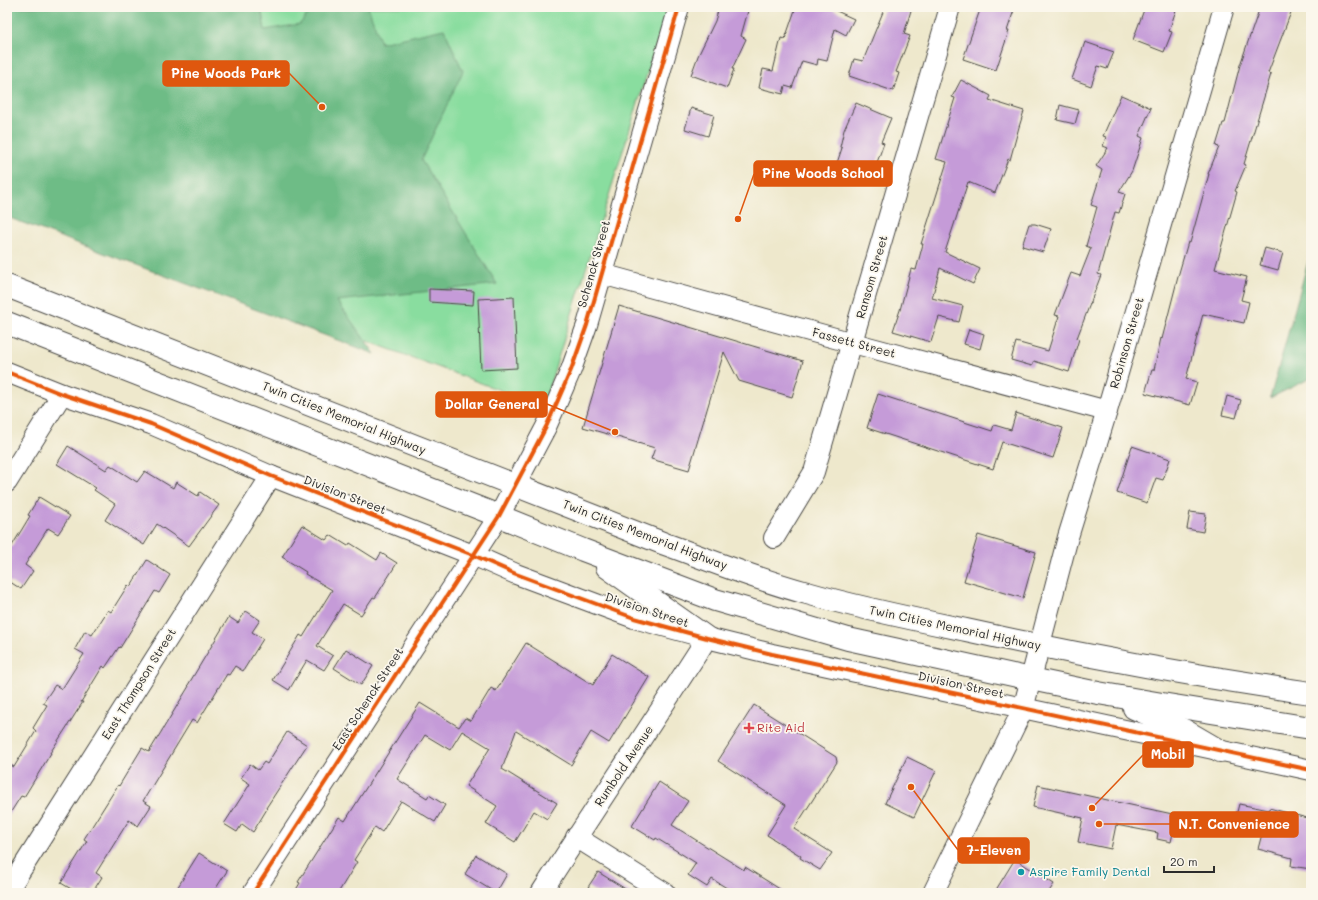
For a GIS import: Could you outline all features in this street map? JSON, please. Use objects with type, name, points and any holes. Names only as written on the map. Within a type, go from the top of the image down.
[{"type":"main road","name":"Twin Cities Memorial Highway","points":[[7,286],[734,570],[806,593],[876,611],[1039,646],[1219,679],[1311,693]]},
{"type":"main road","points":[[7,323],[583,550],[715,600],[848,639],[1031,679],[1098,693],[1311,728]]},
{"type":"main road","points":[[583,550],[707,638]]},
{"type":"main road","points":[[1098,693],[1184,730],[1220,751]]},
{"type":"street","name":"Schenck Street","points":[[499,516],[546,427],[571,370],[587,325],[679,7]]},
{"type":"street","name":"Ransom Street","points":[[774,538],[814,472],[950,7]]},
{"type":"street","name":"Robinson Street","points":[[933,893],[1023,709],[1068,537],[1107,411],[1224,7]]},
{"type":"street","name":"Fassett Street","points":[[602,274],[1107,411]]},
{"type":"street","name":"Division Street","points":[[7,372],[62,394],[151,424],[271,476],[473,555],[516,574],[634,618],[772,654],[1311,770]]},
{"type":"street","points":[[7,482],[62,394]]},
{"type":"street","name":"East Thompson Street","points":[[7,892],[271,476]]},
{"type":"street","name":"East Schenck Street","points":[[252,893],[499,516]]},
{"type":"street","name":"Rumbold Avenue","points":[[541,893],[576,837],[659,714],[707,638]]},
{"type":"street","points":[[576,837],[665,893]]},
{"type":"green space","points":[[7,7],[668,7],[543,406],[7,208]]},
{"type":"green space","points":[[7,7],[261,7],[265,30],[300,24],[313,7],[368,7],[381,43],[444,29],[463,71],[421,160],[497,284],[337,301],[375,354],[7,217]]},
{"type":"green space","points":[[1311,251],[1311,378],[1270,398]]},
{"type":"building","points":[[719,7],[749,7],[741,36],[746,39],[732,69],[734,69],[727,88],[691,75],[698,56],[715,21]]},
{"type":"building","points":[[796,7],[828,7],[854,19],[846,35],[835,29],[827,61],[818,59],[817,65],[802,61],[792,88],[785,86],[783,94],[759,88],[763,69],[773,71],[781,38],[785,39]]},
{"type":"building","points":[[885,7],[912,7],[904,34],[910,36],[896,72],[899,73],[893,91],[849,76],[854,59],[863,61]]},
{"type":"building","points":[[981,7],[1015,7],[996,70],[963,59]]},
{"type":"building","points":[[1145,7],[1177,7],[1169,31],[1172,32],[1164,52],[1133,40]]},
{"type":"building","points":[[1260,7],[1293,7],[1268,73],[1271,74],[1244,164],[1246,165],[1235,191],[1237,192],[1215,269],[1247,277],[1241,300],[1249,302],[1244,323],[1203,314],[1186,379],[1197,382],[1190,405],[1145,393],[1152,370],[1154,370],[1161,338],[1162,339],[1188,242],[1190,243],[1208,174],[1219,147],[1216,146],[1223,123],[1225,123],[1240,65]]},
{"type":"building","points":[[1085,42],[1114,52],[1107,69],[1098,66],[1091,86],[1072,79]]},
{"type":"building","points":[[961,80],[991,96],[989,100],[1024,111],[1010,160],[1008,159],[995,193],[968,182],[945,252],[980,269],[973,284],[940,268],[932,298],[963,306],[959,322],[939,317],[931,342],[893,331],[911,269],[916,270],[923,244],[921,244],[947,162],[936,159],[955,98],[952,97]]},
{"type":"building","points":[[1121,95],[1151,108],[1139,136],[1143,138],[1132,171],[1119,192],[1125,194],[1119,213],[1115,212],[1098,274],[1101,275],[1077,338],[1079,339],[1069,372],[1034,361],[1032,366],[1011,360],[1016,342],[1048,351],[1059,316],[1055,315],[1071,273],[1080,276],[1091,248],[1086,246],[1097,207],[1091,205],[1102,170],[1096,166],[1108,148],[1103,146],[1106,137],[1103,136]]},
{"type":"building","points":[[856,103],[891,118],[881,142],[884,143],[870,182],[835,169],[842,148],[840,147],[844,130]]},
{"type":"building","points":[[1060,105],[1079,110],[1075,124],[1057,120]]},
{"type":"building","points":[[691,108],[714,115],[708,136],[685,129]]},
{"type":"building","points":[[1029,224],[1035,224],[1051,229],[1043,252],[1022,246]]},
{"type":"building","points":[[1265,248],[1283,253],[1278,270],[1260,265]]},
{"type":"building","points":[[429,289],[474,291],[473,305],[429,302]]},
{"type":"building","points":[[514,297],[517,368],[481,370],[478,299]]},
{"type":"building","points":[[619,306],[803,361],[792,397],[739,381],[724,352],[689,470],[651,459],[655,448],[583,427]]},
{"type":"building","points":[[969,329],[984,334],[980,349],[964,344]]},
{"type":"building","points":[[878,394],[992,431],[994,425],[1011,430],[1016,413],[1063,428],[1053,458],[1002,442],[993,469],[867,428]]},
{"type":"building","points":[[1227,396],[1241,400],[1236,418],[1222,415]]},
{"type":"building","points":[[68,446],[106,470],[110,465],[137,482],[145,471],[173,488],[176,482],[198,496],[200,492],[219,505],[189,546],[157,524],[144,545],[105,520],[115,504],[94,490],[96,488],[57,464]]},
{"type":"building","points":[[1132,446],[1170,459],[1163,480],[1156,478],[1147,503],[1117,493]]},
{"type":"building","points":[[39,497],[70,516],[58,534],[48,528],[25,565],[33,571],[21,589],[7,580],[7,554],[30,516],[28,515]]},
{"type":"building","points":[[1190,512],[1206,514],[1203,532],[1187,529]]},
{"type":"building","points":[[302,525],[326,540],[330,535],[348,546],[350,543],[377,560],[381,553],[397,563],[375,598],[373,597],[361,615],[343,604],[317,646],[333,656],[324,670],[307,660],[289,690],[273,680],[300,635],[303,637],[332,590],[305,574],[306,572],[282,557]]},
{"type":"building","points":[[978,535],[1036,552],[1023,598],[964,581]]},
{"type":"building","points":[[147,560],[170,575],[159,593],[155,591],[120,648],[119,647],[105,668],[103,666],[81,702],[83,702],[24,797],[21,796],[7,818],[7,763],[14,767],[36,731],[33,728],[47,705],[43,703],[55,685],[62,689],[84,654],[75,649],[85,631],[92,635],[108,610],[111,612],[128,585],[130,587]]},
{"type":"building","points":[[246,611],[260,620],[252,632],[263,639],[243,671],[235,666],[229,675],[227,674],[197,723],[192,720],[143,801],[151,806],[138,826],[129,820],[96,873],[102,877],[92,893],[78,893],[61,883],[87,841],[84,839],[142,748],[149,752],[229,617],[238,623]]},
{"type":"building","points":[[526,643],[593,685],[612,654],[649,677],[609,743],[591,732],[571,765],[516,731],[502,769],[557,803],[547,819],[534,811],[515,842],[486,824],[497,806],[466,786],[490,748],[462,731],[450,750],[425,735],[397,779],[427,798],[429,795],[445,805],[435,822],[401,801],[382,832],[375,827],[354,860],[357,862],[338,893],[294,893],[300,883],[298,882],[339,817],[345,821],[420,703],[459,727],[465,718],[471,721],[491,688],[496,691]]},
{"type":"building","points":[[346,649],[373,666],[361,685],[334,668]]},
{"type":"building","name":"Rite Aid","points":[[754,705],[836,757],[837,762],[794,829],[832,853],[820,870],[800,858],[801,856],[767,835],[786,805],[718,761]]},
{"type":"building","points":[[287,732],[307,745],[266,808],[267,809],[253,832],[242,824],[237,832],[224,824],[250,784],[241,778],[250,764],[258,770],[264,762],[267,764]]},
{"type":"building","points":[[907,757],[936,771],[914,817],[885,803]]},
{"type":"building","points":[[659,782],[688,801],[672,825],[744,870],[745,867],[786,893],[735,893],[712,879],[707,887],[688,875],[696,863],[656,838],[655,840],[632,826]]},
{"type":"building","points":[[1038,785],[1177,815],[1171,842],[1157,839],[1158,833],[1116,825],[1111,849],[1078,842],[1083,818],[1033,807]]},
{"type":"building","points":[[1239,804],[1269,810],[1269,808],[1311,819],[1311,869],[1291,866],[1292,858],[1258,849],[1263,830],[1234,824]]},
{"type":"building","points":[[199,853],[227,871],[213,893],[174,893]]},
{"type":"building","points":[[476,855],[507,874],[496,893],[465,874]]},
{"type":"building","name":"Aspire Family Dental","points":[[1015,859],[1054,884],[1048,893],[994,893]]},
{"type":"building","points":[[598,872],[632,893],[598,893],[588,887]]},
{"type":"cycle path","points":[[253,893],[499,516],[546,427],[571,370],[587,325],[679,7]]},
{"type":"cycle path","points":[[7,372],[62,394],[151,424],[271,476],[473,555],[516,574],[634,618],[772,654],[1311,770]]},
{"type":"place","name":"Pine Woods Park","points":[[322,107]]},
{"type":"place","name":"Pine Woods School","points":[[738,219]]},
{"type":"place","name":"Dollar General","points":[[615,432]]},
{"type":"place","name":"Rite Aid","points":[[749,728]]},
{"type":"place","name":"7-Eleven","points":[[911,787]]},
{"type":"place","name":"Mobil","points":[[1092,808]]},
{"type":"place","name":"N.T. Convenience","points":[[1099,824]]},
{"type":"place","name":"Aspire Family Dental","points":[[1021,872]]}]
